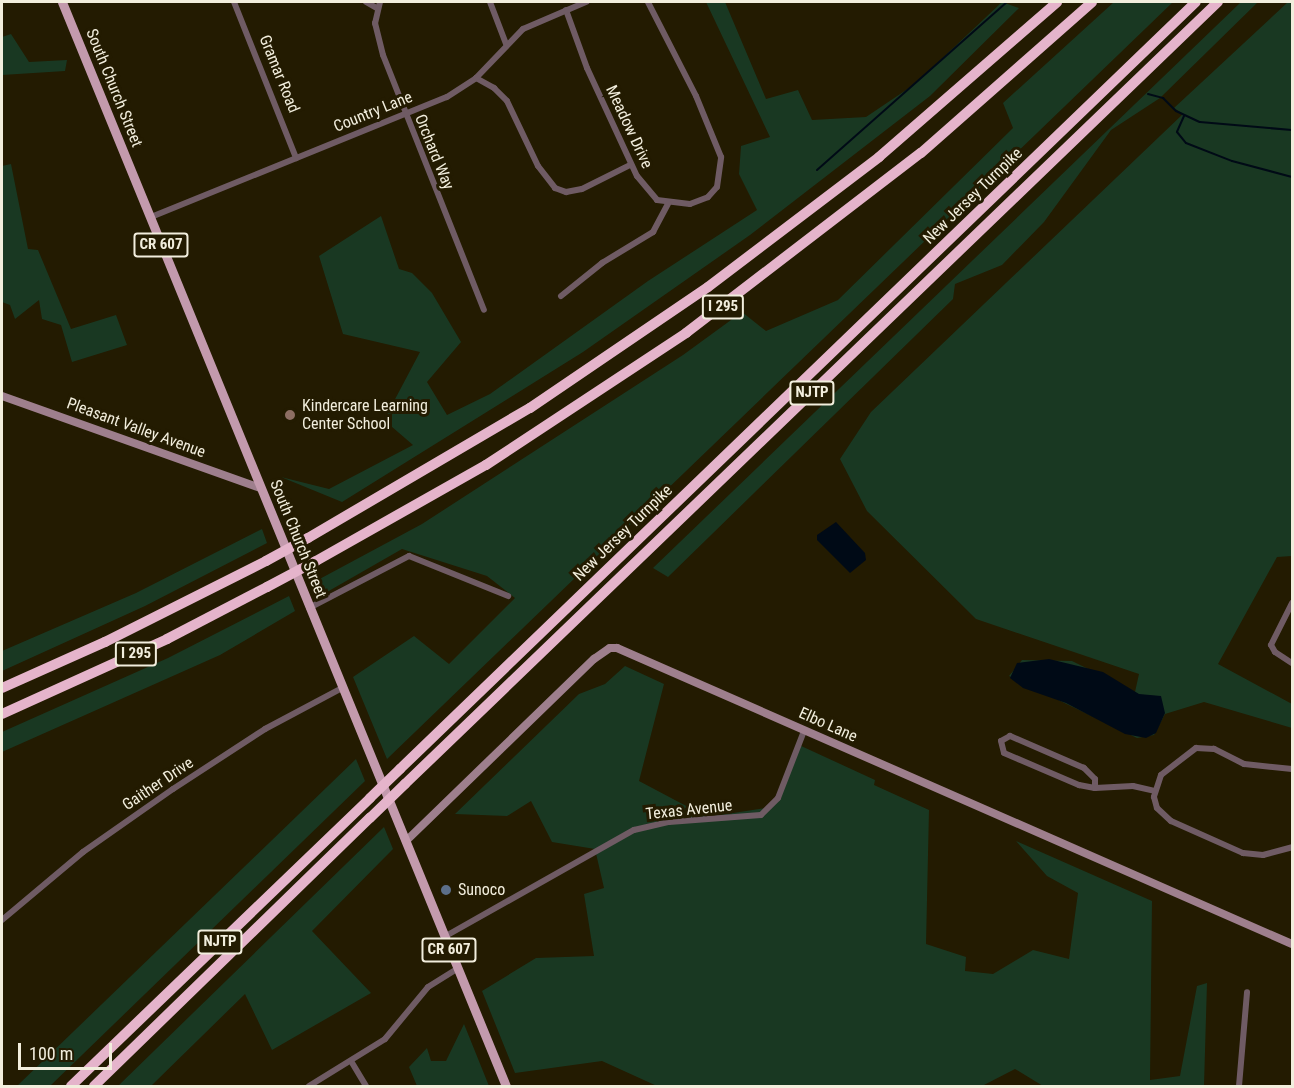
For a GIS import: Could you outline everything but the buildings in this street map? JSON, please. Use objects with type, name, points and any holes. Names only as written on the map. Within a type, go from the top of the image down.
[{"type":"highway","name":"I 295","points":[[2,688],[130,630],[266,561],[512,419],[701,292],[879,157],[1057,2]]},
{"type":"highway","name":"I 295","points":[[2,714],[167,639],[316,561],[486,465],[686,333],[907,165],[1092,2]]},
{"type":"highway","name":"New Jersey Turnpike","points":[[71,1086],[1196,2]]},
{"type":"highway","name":"New Jersey Turnpike","points":[[94,1086],[1218,2]]},
{"type":"main road","name":"South Church Street","points":[[62,2],[506,1086]]},
{"type":"street","name":"Gramar Road","points":[[234,2],[297,158]]},
{"type":"street","points":[[366,2],[377,9]]},
{"type":"street","name":"Orchard Way","points":[[380,2],[377,9],[377,35],[405,114],[484,310]]},
{"type":"street","points":[[490,2],[506,44]]},
{"type":"street","name":"Country Lane","points":[[151,217],[447,97],[476,78],[506,44],[523,29],[586,2]]},
{"type":"street","points":[[561,296],[602,263],[653,232],[668,204],[690,204],[708,197],[720,180],[722,165],[696,96],[648,2]]},
{"type":"street","name":"Meadow Drive","points":[[566,10],[587,68],[630,165],[648,192],[668,204]]},
{"type":"street","points":[[476,78],[494,88],[507,102],[538,166],[555,188],[566,192],[582,189],[630,165]]},
{"type":"street","name":"Pleasant Valley Avenue","points":[[2,396],[261,488]]},
{"type":"street","points":[[309,608],[409,556],[508,596]]},
{"type":"street","points":[[1293,603],[1271,645],[1275,652],[1293,663]]},
{"type":"street","name":"Elbo Lane","points":[[406,841],[609,648],[624,650],[1293,944]]},
{"type":"street","name":"Gaither Drive","points":[[2,920],[83,852],[164,796],[265,729],[342,688]]},
{"type":"street","name":"Texas Avenue","points":[[444,937],[634,830],[678,821],[761,815],[778,798],[804,731]]},
{"type":"street","points":[[1095,788],[1095,779],[1084,768],[1010,736],[1002,741],[1004,753],[1095,788],[1133,786],[1154,791]]},
{"type":"street","points":[[1293,769],[1250,765],[1214,749],[1196,748],[1166,770],[1154,791],[1157,808],[1171,821],[1243,853],[1263,855],[1293,847]]},
{"type":"street","points":[[309,1086],[385,1039],[428,987],[457,969]]},
{"type":"street","points":[[1239,1086],[1247,992]]},
{"type":"street","points":[[351,1062],[366,1086]]},
{"type":"green space","points":[[706,2],[725,2],[766,99],[798,90],[812,120],[866,117],[915,84],[1002,2],[1019,8],[930,96],[750,235],[583,352],[342,502],[281,477],[329,489],[413,445],[384,420],[420,352],[343,334],[319,256],[381,216],[399,269],[412,273],[432,293],[461,342],[427,382],[447,415],[490,394],[648,281],[757,210],[739,174],[741,146],[770,137]]},
{"type":"green space","points":[[1114,2],[1173,2],[387,759],[353,677],[414,636],[449,664],[515,598],[487,576],[402,549],[320,596],[314,582],[422,524],[683,355],[742,312],[766,331],[838,300],[1013,128],[1003,103]]},
{"type":"green space","points":[[1241,2],[1258,2],[1160,98],[1111,130],[1044,222],[1002,265],[955,284],[953,299],[668,577],[653,568]]},
{"type":"green space","points":[[1288,2],[1292,2],[1292,556],[1277,557],[1218,664],[1292,704],[1292,728],[1204,702],[1165,714],[1154,735],[1137,738],[1009,676],[1022,660],[1072,661],[1135,692],[1139,674],[976,619],[867,511],[840,459],[871,412],[1183,114],[1174,108]]},
{"type":"green space","points":[[11,34],[29,62],[67,60],[65,71],[2,75],[2,37]]},
{"type":"green space","points":[[11,164],[28,249],[38,250],[71,329],[116,315],[127,345],[72,362],[61,325],[42,319],[39,300],[15,319],[10,305],[2,302],[2,166]]},
{"type":"green space","points":[[262,529],[267,543],[145,606],[2,671],[2,651],[136,593]]},
{"type":"green space","points":[[289,596],[295,611],[220,655],[2,752],[2,732],[168,658]]},
{"type":"green space","points":[[625,666],[664,684],[639,781],[707,817],[773,807],[799,745],[875,780],[874,785],[929,810],[926,944],[966,957],[965,971],[993,974],[1033,950],[1069,959],[1078,893],[1047,876],[1016,841],[1152,901],[1150,1080],[1180,1076],[1197,986],[1207,983],[1204,1086],[1043,1086],[1015,1069],[982,1086],[657,1086],[602,1061],[515,1073],[482,991],[536,958],[594,956],[584,894],[604,888],[595,849],[552,842],[531,801],[507,816],[455,814],[579,694],[605,684]]},
{"type":"green space","points":[[356,759],[365,781],[50,1086],[17,1086]]},
{"type":"green space","points":[[384,827],[393,849],[312,931],[371,993],[272,1050],[245,994],[151,1086],[118,1086]]},
{"type":"green space","points":[[464,1024],[489,1086],[417,1086],[409,1067],[427,1048],[431,1061],[446,1061]]},
{"type":"shaded area","points":[[836,522],[865,553],[866,560],[850,573],[817,540],[817,535]]},
{"type":"shaded area","points":[[1049,659],[1103,672],[1139,694],[1161,696],[1165,713],[1156,733],[1146,738],[1125,734],[1066,703],[1023,688],[1010,678],[1017,663]]},
{"type":"waterway","points":[[817,170],[1007,2]]},
{"type":"waterway","points":[[1148,94],[1163,98],[1176,111],[1200,122],[1292,130]]},
{"type":"waterway","points":[[1184,116],[1177,132],[1186,143],[1232,161],[1292,177]]},
{"type":"place","name":"Kindercare Learning Center School","points":[[290,415]]},
{"type":"place","name":"Sunoco","points":[[446,890]]}]
